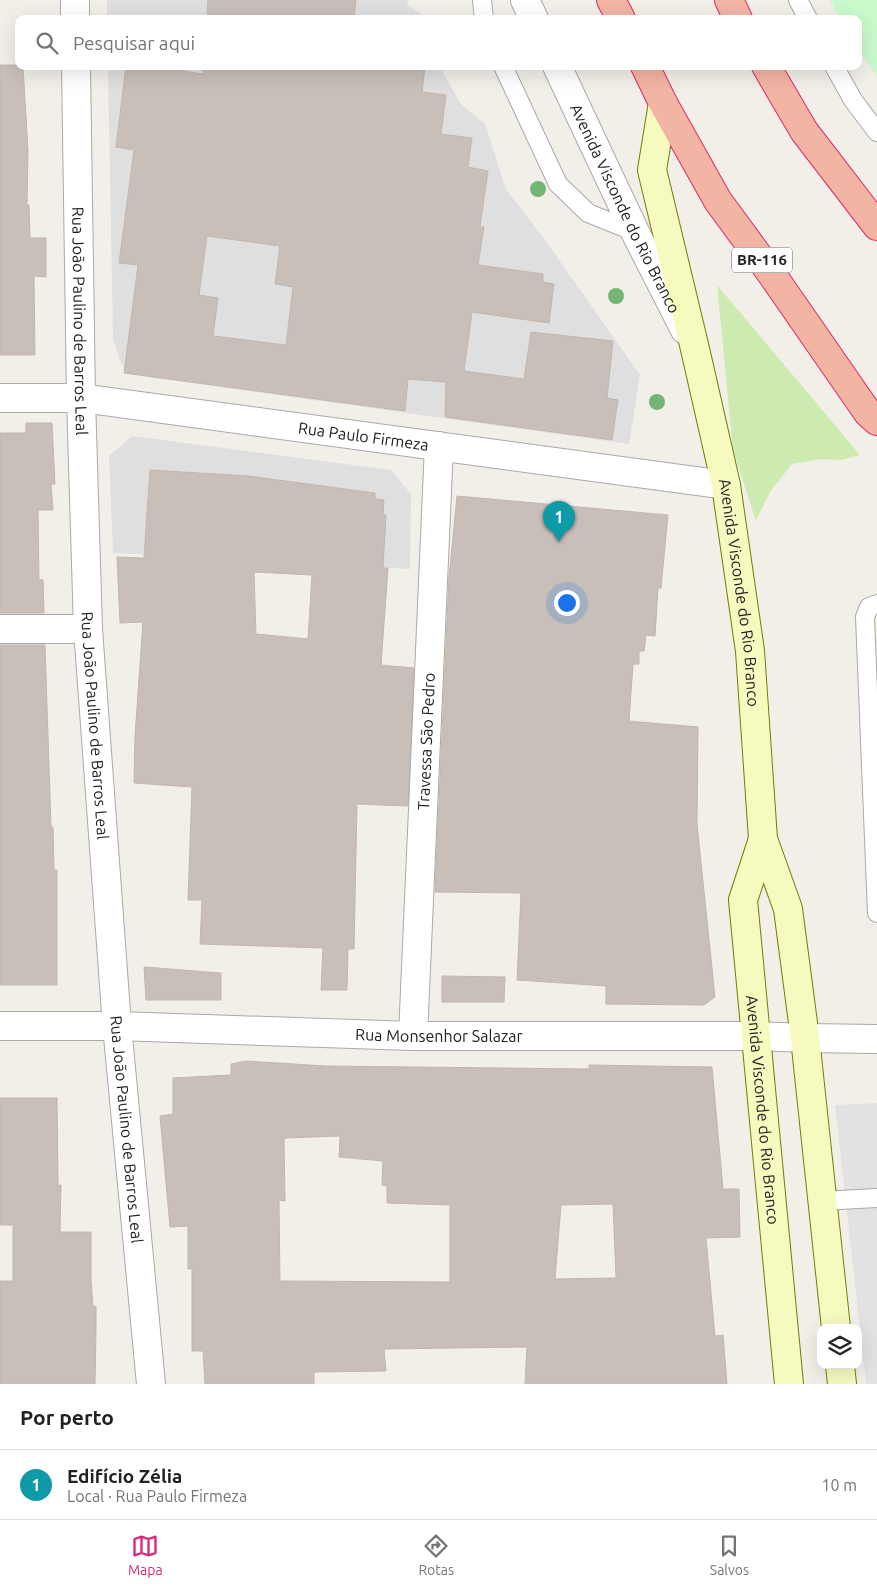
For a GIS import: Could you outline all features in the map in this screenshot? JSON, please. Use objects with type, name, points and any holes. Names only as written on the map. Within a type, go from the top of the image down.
[{"type":"highway","points":[[611,0],[619,15]]},
{"type":"highway","points":[[729,0],[736,15]]},
{"type":"highway","name":"BR-116","points":[[647,70],[663,103],[718,200],[868,413],[877,422]]},
{"type":"highway","points":[[768,70],[804,131],[877,226]]},
{"type":"main road","name":"Avenida Visconde do Rio Branco","points":[[663,103],[652,170],[696,350],[726,485],[750,651],[763,839],[788,909],[805,1038],[836,1324]]},
{"type":"main road","name":"Avenida Visconde do Rio Branco","points":[[763,839],[744,900],[755,1036],[789,1384]]},
{"type":"main road","points":[[840,1369],[842,1384]]},
{"type":"street","points":[[75,0],[75,15]]},
{"type":"street","points":[[525,0],[532,15]]},
{"type":"street","name":"Rua João Paulino de Barros Leal","points":[[76,70],[81,398],[88,629],[117,1026],[151,1384]]},
{"type":"street","name":"Avenida Visconde do Rio Branco","points":[[558,70],[635,232],[696,350]]},
{"type":"street","name":"Rua Paulo Firmeza","points":[[0,398],[81,398],[726,485]]},
{"type":"street","name":"Travessa São Pedro","points":[[413,1036],[439,446]]},
{"type":"street","points":[[0,629],[88,629]]},
{"type":"street","name":"Rua Monsenhor Salazar","points":[[0,1026],[117,1026],[413,1036],[755,1036],[877,1039]]},
{"type":"lane","points":[[482,0],[484,15]]},
{"type":"lane","points":[[798,0],[806,15]]},
{"type":"lane","points":[[506,70],[558,184],[588,213],[635,232]]},
{"type":"lane","points":[[836,70],[853,100],[877,132]]},
{"type":"lane","points":[[877,604],[869,607],[865,617],[877,913]]},
{"type":"lane","points":[[822,1201],[877,1198]]},
{"type":"shaded area","points":[[107,0],[408,0],[407,5],[423,15],[107,15]]},
{"type":"shaded area","points":[[108,70],[443,70],[460,103],[485,124],[506,189],[545,240],[640,375],[629,444],[148,377],[121,364],[113,338]]},
{"type":"shaded area","points":[[132,436],[391,470],[411,494],[410,569],[113,553],[109,456]]},
{"type":"shaded area","points":[[877,1103],[877,1384],[866,1384],[862,1348],[862,1324],[859,1324],[835,1105]]},
{"type":"green space","points":[[830,0],[877,0],[877,77],[862,54],[862,15],[838,15]]},
{"type":"green space","points":[[717,285],[860,455],[841,460],[820,459],[792,464],[770,492],[756,521],[733,450]]},
{"type":"building","points":[[208,0],[356,0],[354,15],[207,15]]},
{"type":"building","points":[[0,65],[15,65],[15,70],[23,70],[28,151],[27,205],[29,205],[30,238],[46,238],[46,277],[34,276],[35,355],[0,355]]},
{"type":"building","points":[[126,70],[176,70],[203,74],[203,70],[425,70],[422,92],[446,95],[441,134],[472,138],[468,167],[488,171],[480,227],[484,227],[478,265],[543,274],[543,282],[554,284],[549,323],[472,312],[464,371],[524,379],[531,332],[613,341],[607,398],[618,400],[612,440],[445,417],[446,382],[408,379],[405,411],[124,373],[138,265],[119,263],[134,150],[116,147]],"holes":[[[207,236],[280,246],[275,284],[293,287],[286,345],[213,336],[218,298],[199,295]]]},
{"type":"building","points":[[26,423],[52,423],[55,484],[51,484],[53,510],[38,510],[39,580],[43,580],[44,613],[0,613],[0,433],[26,433]]},
{"type":"building","points":[[150,470],[248,476],[375,493],[375,499],[384,500],[383,515],[386,515],[383,568],[388,568],[381,665],[414,668],[408,806],[357,804],[354,949],[348,949],[347,990],[321,990],[323,948],[200,944],[202,900],[188,900],[192,787],[134,783],[135,736],[143,622],[120,623],[117,557],[144,558]],"holes":[[[254,572],[312,575],[308,639],[256,634]]]},
{"type":"building","points":[[457,496],[668,515],[661,588],[658,588],[655,636],[646,635],[644,651],[639,651],[639,664],[633,664],[629,721],[698,727],[697,824],[715,997],[704,1005],[606,1004],[606,986],[517,980],[521,893],[435,892],[449,577]]},
{"type":"building","points":[[0,645],[45,645],[51,827],[53,827],[54,870],[57,870],[57,985],[0,985]]},
{"type":"building","points":[[144,967],[221,973],[221,1000],[146,1000]]},
{"type":"building","points":[[442,976],[505,977],[504,1002],[442,1002]]},
{"type":"building","points":[[246,1061],[325,1066],[589,1069],[589,1065],[712,1067],[723,1189],[739,1189],[740,1237],[706,1238],[715,1336],[723,1335],[727,1384],[525,1384],[527,1347],[384,1349],[386,1371],[314,1372],[314,1384],[205,1384],[203,1351],[192,1351],[192,1269],[188,1269],[188,1226],[170,1227],[160,1116],[173,1114],[173,1078],[231,1075],[231,1064]],"holes":[[[340,1136],[339,1157],[383,1161],[382,1185],[387,1186],[387,1203],[450,1205],[450,1282],[280,1281],[279,1200],[285,1201],[284,1138]],[[613,1204],[616,1278],[555,1279],[561,1205]]]},
{"type":"building","points":[[0,1098],[57,1098],[58,1185],[61,1185],[60,1232],[91,1232],[91,1280],[93,1307],[96,1306],[95,1384],[0,1384],[0,1281],[13,1281],[13,1225],[0,1225]]},
{"type":"place","name":"Edifício Zélia","points":[[559,542]]}]
